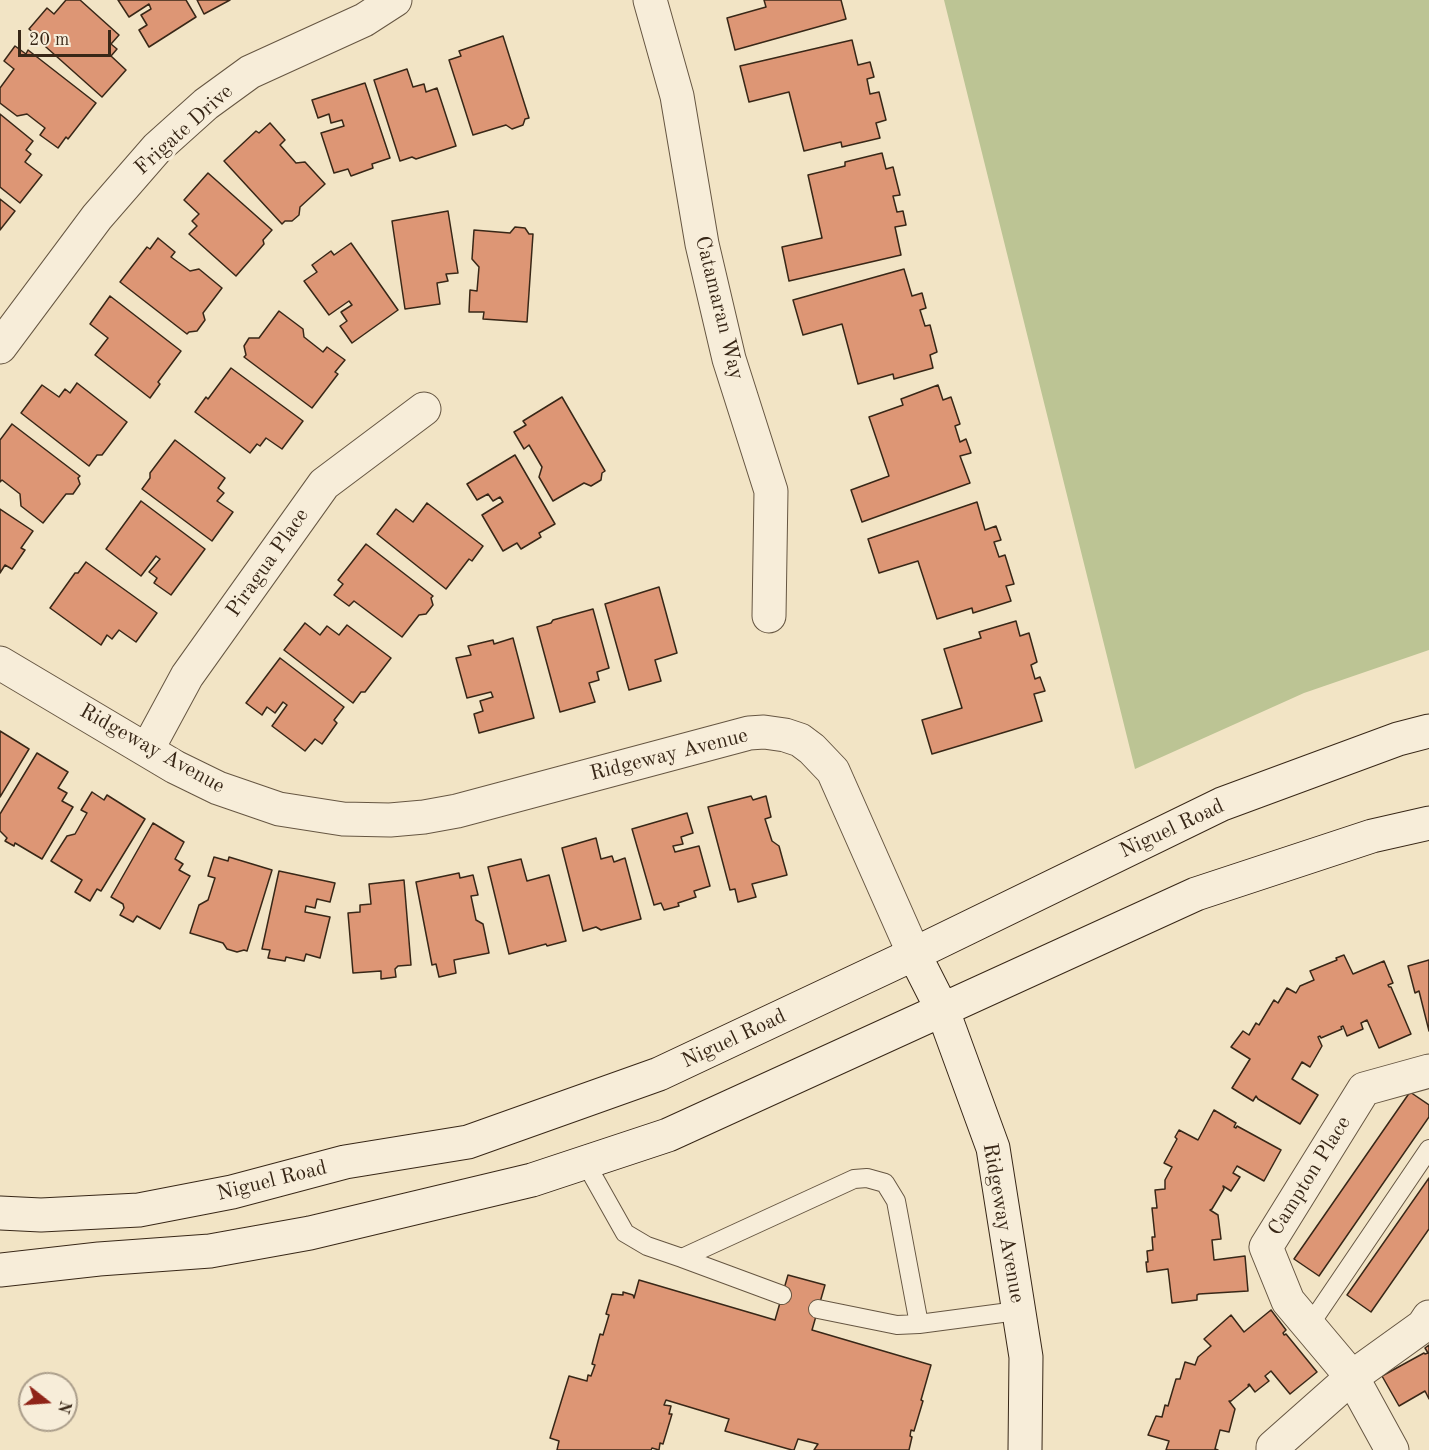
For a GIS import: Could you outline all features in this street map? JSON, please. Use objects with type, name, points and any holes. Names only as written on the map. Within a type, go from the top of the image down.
[{"type":"street","name":"Frigate Drive","points":[[0,347],[97,217],[158,148],[206,104],[250,72],[364,20],[395,0]]},
{"type":"street","name":"Catamaran Way","points":[[650,0],[677,96],[702,244],[729,359],[771,491],[769,616]]},
{"type":"street","name":"Piragua Place","points":[[147,750],[187,676],[324,484],[424,409]]},
{"type":"street","name":"Ridgeway Avenue","points":[[0,663],[175,767],[218,788],[279,810],[343,819],[390,820],[457,811],[749,733],[764,732],[785,735],[800,740],[812,749],[832,771],[914,954],[943,1011],[993,1148],[1026,1357],[1025,1450]]},
{"type":"street","name":"Niguel Road","points":[[0,1213],[41,1215],[139,1210],[232,1192],[345,1162],[468,1142],[659,1074],[914,954],[1222,804],[1398,739],[1429,731]]},
{"type":"street","points":[[0,1270],[99,1259],[210,1251],[299,1235],[532,1180],[668,1135],[1196,894],[1372,836],[1429,823]]},
{"type":"street","name":"Campton Place","points":[[1392,1450],[1352,1377],[1288,1300],[1266,1247],[1364,1089],[1429,1071]]},
{"type":"street","points":[[1273,1450],[1273,1447],[1352,1377],[1423,1326],[1429,1317]]},
{"type":"lane","points":[[1309,1326],[1429,1149]]},
{"type":"lane","points":[[585,1162],[625,1233],[647,1246],[782,1295]]},
{"type":"lane","points":[[682,1257],[854,1179],[867,1178],[885,1183],[896,1201],[919,1324]]},
{"type":"lane","points":[[818,1309],[897,1325],[1017,1311]]},
{"type":"green space","points":[[944,0],[1429,0],[1429,650],[1304,693],[1135,769]]},
{"type":"building","points":[[66,0],[80,0],[119,35],[111,44],[117,49],[111,56],[126,70],[102,97],[37,39],[38,37],[29,29],[47,8],[54,14]]},
{"type":"building","points":[[118,0],[186,0],[196,17],[149,47],[139,30],[147,25],[141,15],[151,9],[149,4],[129,17]]},
{"type":"building","points":[[197,0],[230,0],[204,14]]},
{"type":"building","points":[[764,0],[841,0],[846,19],[735,50],[727,18],[766,7]]},
{"type":"building","points":[[503,36],[529,118],[525,119],[523,125],[512,129],[506,125],[473,135],[449,60],[461,56],[459,51]]},
{"type":"building","points":[[852,40],[858,65],[870,62],[874,77],[867,79],[870,94],[879,92],[886,120],[876,123],[880,138],[842,147],[841,142],[804,151],[789,92],[749,102],[740,66]]},
{"type":"building","points":[[15,46],[26,54],[28,50],[96,103],[68,139],[66,137],[58,148],[40,135],[45,128],[27,114],[17,116],[0,103],[0,88],[14,69],[4,61]]},
{"type":"building","points":[[407,69],[413,87],[424,84],[426,92],[437,88],[456,146],[416,159],[412,157],[400,161],[374,80]]},
{"type":"building","points":[[365,83],[390,158],[372,164],[373,168],[351,176],[348,169],[334,173],[321,133],[344,126],[342,120],[331,123],[329,114],[318,118],[312,100]]},
{"type":"building","points":[[0,114],[33,141],[26,150],[31,154],[25,162],[42,175],[20,203],[0,187]]},
{"type":"building","points":[[270,123],[285,140],[280,145],[296,163],[305,162],[325,184],[300,207],[299,215],[292,221],[285,221],[282,224],[224,161],[256,131],[259,133]]},
{"type":"building","points":[[882,153],[886,169],[893,167],[900,195],[893,196],[897,212],[903,211],[906,225],[895,227],[901,255],[789,281],[782,247],[822,238],[808,175],[845,166],[845,162]]},
{"type":"building","points":[[208,173],[272,230],[263,240],[264,244],[236,276],[189,234],[197,226],[192,221],[199,214],[184,200]]},
{"type":"building","points":[[0,199],[15,211],[0,230]]},
{"type":"building","points":[[448,211],[458,273],[446,274],[448,281],[437,283],[440,304],[405,309],[392,221]]},
{"type":"building","points":[[515,227],[525,228],[529,234],[533,234],[527,322],[483,319],[484,312],[469,312],[470,290],[477,291],[479,267],[472,259],[474,230],[510,233]]},
{"type":"building","points":[[158,238],[175,252],[171,257],[190,271],[199,269],[222,288],[203,313],[205,320],[197,331],[187,334],[120,282],[147,247],[150,249]]},
{"type":"building","points":[[351,243],[398,310],[352,343],[340,326],[347,321],[341,312],[352,305],[349,301],[329,315],[304,281],[317,272],[312,265],[331,251],[334,255]]},
{"type":"building","points":[[904,269],[912,296],[922,293],[926,308],[920,310],[925,326],[930,325],[937,352],[930,355],[933,368],[894,379],[893,374],[858,384],[842,324],[803,335],[793,300]]},
{"type":"building","points":[[110,296],[181,351],[158,382],[160,384],[150,398],[95,355],[108,338],[90,324]]},
{"type":"building","points":[[279,311],[303,329],[304,337],[323,352],[327,347],[345,360],[335,372],[338,374],[312,408],[244,357],[246,355],[244,346],[249,338],[259,338]]},
{"type":"building","points":[[231,368],[303,421],[282,449],[266,438],[250,453],[195,412],[206,397],[208,399]]},
{"type":"building","points":[[77,383],[127,422],[102,455],[97,455],[89,466],[21,413],[42,385],[59,397],[65,389],[70,393]]},
{"type":"building","points":[[938,385],[943,400],[951,397],[960,424],[955,426],[960,442],[966,439],[971,453],[960,456],[970,483],[862,522],[851,490],[889,476],[869,417],[903,405],[901,399]]},
{"type":"building","points":[[562,397],[605,471],[602,473],[601,480],[591,486],[584,483],[553,501],[539,477],[542,467],[529,445],[524,449],[514,432],[526,425],[523,421]]},
{"type":"building","points":[[12,424],[80,476],[78,478],[80,484],[73,494],[66,494],[43,523],[21,506],[20,494],[2,480],[0,482],[0,440]]},
{"type":"building","points":[[175,440],[225,478],[218,488],[224,493],[217,501],[233,512],[212,541],[142,489],[150,478],[150,473]]},
{"type":"building","points":[[515,455],[555,524],[539,533],[541,537],[521,549],[517,543],[503,551],[482,515],[503,502],[500,497],[493,501],[488,494],[477,500],[467,484]]},
{"type":"building","points":[[141,501],[205,549],[171,595],[154,583],[157,578],[149,572],[160,559],[156,556],[141,576],[106,549]]},
{"type":"building","points":[[977,502],[985,530],[996,526],[1001,540],[994,542],[999,557],[1005,555],[1014,584],[1006,586],[1011,601],[973,613],[972,608],[937,619],[918,561],[879,573],[868,539]]},
{"type":"building","points":[[427,503],[483,546],[472,561],[469,559],[446,589],[377,534],[396,509],[413,522]]},
{"type":"building","points":[[0,509],[33,531],[21,548],[25,550],[12,569],[5,565],[0,573]]},
{"type":"building","points":[[366,544],[433,596],[431,598],[433,605],[426,614],[419,615],[402,637],[354,601],[349,606],[334,595],[343,584],[338,580]]},
{"type":"building","points":[[86,562],[157,613],[136,642],[119,630],[112,639],[107,635],[101,645],[50,608],[75,573],[78,573]]},
{"type":"building","points":[[659,587],[677,653],[655,660],[661,681],[629,690],[605,604]]},
{"type":"building","points":[[593,609],[609,668],[597,672],[599,680],[589,683],[595,702],[560,712],[537,627]]},
{"type":"building","points":[[1016,621],[1020,636],[1029,633],[1037,662],[1031,665],[1035,679],[1040,677],[1045,691],[1034,694],[1042,721],[932,754],[922,720],[962,708],[944,649],[981,638],[979,632]]},
{"type":"building","points":[[305,623],[320,635],[327,626],[339,635],[347,625],[391,658],[365,692],[361,692],[353,703],[284,650]]},
{"type":"building","points":[[513,638],[534,718],[479,733],[474,714],[483,711],[480,701],[493,697],[491,692],[467,698],[456,658],[471,655],[468,646],[493,640],[494,644]]},
{"type":"building","points":[[280,658],[344,707],[334,720],[337,723],[322,744],[315,739],[305,751],[272,726],[287,705],[283,702],[275,713],[267,707],[262,715],[246,703]]},
{"type":"building","points":[[0,731],[29,749],[0,797]]},
{"type":"building","points":[[37,753],[68,772],[58,788],[67,793],[62,801],[73,807],[42,859],[15,843],[14,846],[5,841],[7,838],[0,831],[0,814]]},
{"type":"building","points":[[92,792],[104,800],[107,795],[145,819],[101,891],[97,889],[90,901],[75,892],[82,880],[51,861],[67,836],[75,834],[87,813],[81,810]]},
{"type":"building","points":[[751,796],[753,800],[766,796],[771,817],[765,819],[772,841],[779,846],[787,875],[752,884],[756,897],[738,902],[735,889],[730,890],[708,807]]},
{"type":"building","points":[[687,813],[693,833],[681,837],[683,844],[673,846],[675,852],[699,846],[710,886],[694,891],[696,897],[678,903],[679,906],[664,910],[661,903],[654,905],[632,829]]},
{"type":"building","points":[[153,823],[184,842],[175,859],[183,864],[179,870],[190,876],[160,929],[137,916],[133,922],[120,915],[124,908],[123,904],[111,897]]},
{"type":"building","points":[[596,838],[601,859],[612,856],[614,862],[625,858],[641,919],[601,930],[596,927],[583,931],[562,848]]},
{"type":"building","points":[[214,857],[228,861],[229,857],[272,870],[247,951],[237,952],[227,949],[223,943],[190,933],[199,905],[208,900],[215,878],[208,876]]},
{"type":"building","points":[[521,859],[527,881],[549,875],[566,941],[509,954],[488,867]]},
{"type":"building","points":[[279,871],[335,883],[330,902],[317,899],[315,908],[306,906],[305,912],[330,917],[320,958],[306,954],[304,961],[286,957],[285,961],[268,958],[270,950],[262,949]]},
{"type":"building","points":[[459,873],[460,878],[473,875],[478,895],[471,896],[476,920],[483,924],[489,953],[454,960],[456,973],[439,977],[436,964],[432,965],[416,882]]},
{"type":"building","points":[[404,880],[411,965],[398,966],[395,969],[396,977],[381,979],[381,971],[353,973],[348,913],[360,912],[360,905],[371,904],[369,884]]},
{"type":"building","points":[[1344,955],[1353,974],[1384,961],[1393,983],[1388,985],[1391,987],[1411,1034],[1379,1048],[1367,1020],[1361,1023],[1363,1029],[1347,1036],[1343,1026],[1342,1029],[1321,1038],[1318,1037],[1322,1046],[1310,1067],[1302,1062],[1292,1079],[1318,1095],[1300,1124],[1256,1096],[1253,1101],[1232,1088],[1250,1059],[1231,1047],[1243,1031],[1249,1035],[1256,1023],[1259,1025],[1274,1000],[1278,1003],[1287,988],[1296,993],[1300,986],[1314,980],[1310,971]]},
{"type":"building","points":[[1429,960],[1429,1031],[1419,991],[1415,993],[1408,966]]},
{"type":"building","points":[[1410,1092],[1429,1105],[1429,1117],[1319,1276],[1294,1259]]},
{"type":"building","points":[[1214,1110],[1236,1123],[1234,1127],[1237,1126],[1281,1150],[1264,1181],[1237,1166],[1233,1173],[1240,1177],[1231,1191],[1223,1186],[1224,1189],[1210,1210],[1218,1215],[1221,1239],[1212,1240],[1214,1260],[1245,1256],[1248,1291],[1199,1294],[1197,1300],[1172,1303],[1168,1269],[1147,1272],[1147,1251],[1153,1250],[1152,1237],[1155,1237],[1152,1208],[1157,1208],[1155,1190],[1165,1189],[1165,1180],[1172,1167],[1164,1163],[1177,1139],[1175,1137],[1179,1130],[1198,1140]]},
{"type":"building","points":[[1429,1178],[1429,1229],[1371,1312],[1347,1295]]},
{"type":"building","points":[[788,1275],[825,1285],[812,1330],[931,1365],[914,1431],[911,1430],[909,1450],[814,1450],[818,1444],[798,1439],[792,1450],[725,1431],[729,1419],[666,1400],[664,1405],[671,1406],[669,1414],[672,1414],[659,1450],[652,1448],[651,1450],[557,1450],[559,1441],[550,1438],[569,1376],[587,1381],[588,1375],[591,1376],[600,1334],[603,1335],[609,1315],[606,1314],[612,1294],[623,1295],[623,1292],[633,1295],[634,1298],[639,1280],[775,1320]]},
{"type":"building","points":[[1271,1310],[1286,1330],[1284,1335],[1286,1334],[1317,1372],[1290,1394],[1271,1371],[1265,1376],[1269,1381],[1255,1392],[1249,1384],[1229,1401],[1235,1409],[1229,1432],[1220,1430],[1215,1449],[1218,1450],[1166,1450],[1169,1441],[1148,1435],[1156,1416],[1162,1417],[1165,1405],[1168,1406],[1176,1379],[1180,1379],[1185,1362],[1195,1365],[1198,1357],[1211,1346],[1204,1339],[1231,1315],[1244,1332]]},
{"type":"building","points":[[1429,1345],[1429,1399],[1425,1391],[1399,1406],[1382,1376],[1428,1353],[1425,1348]]}]
